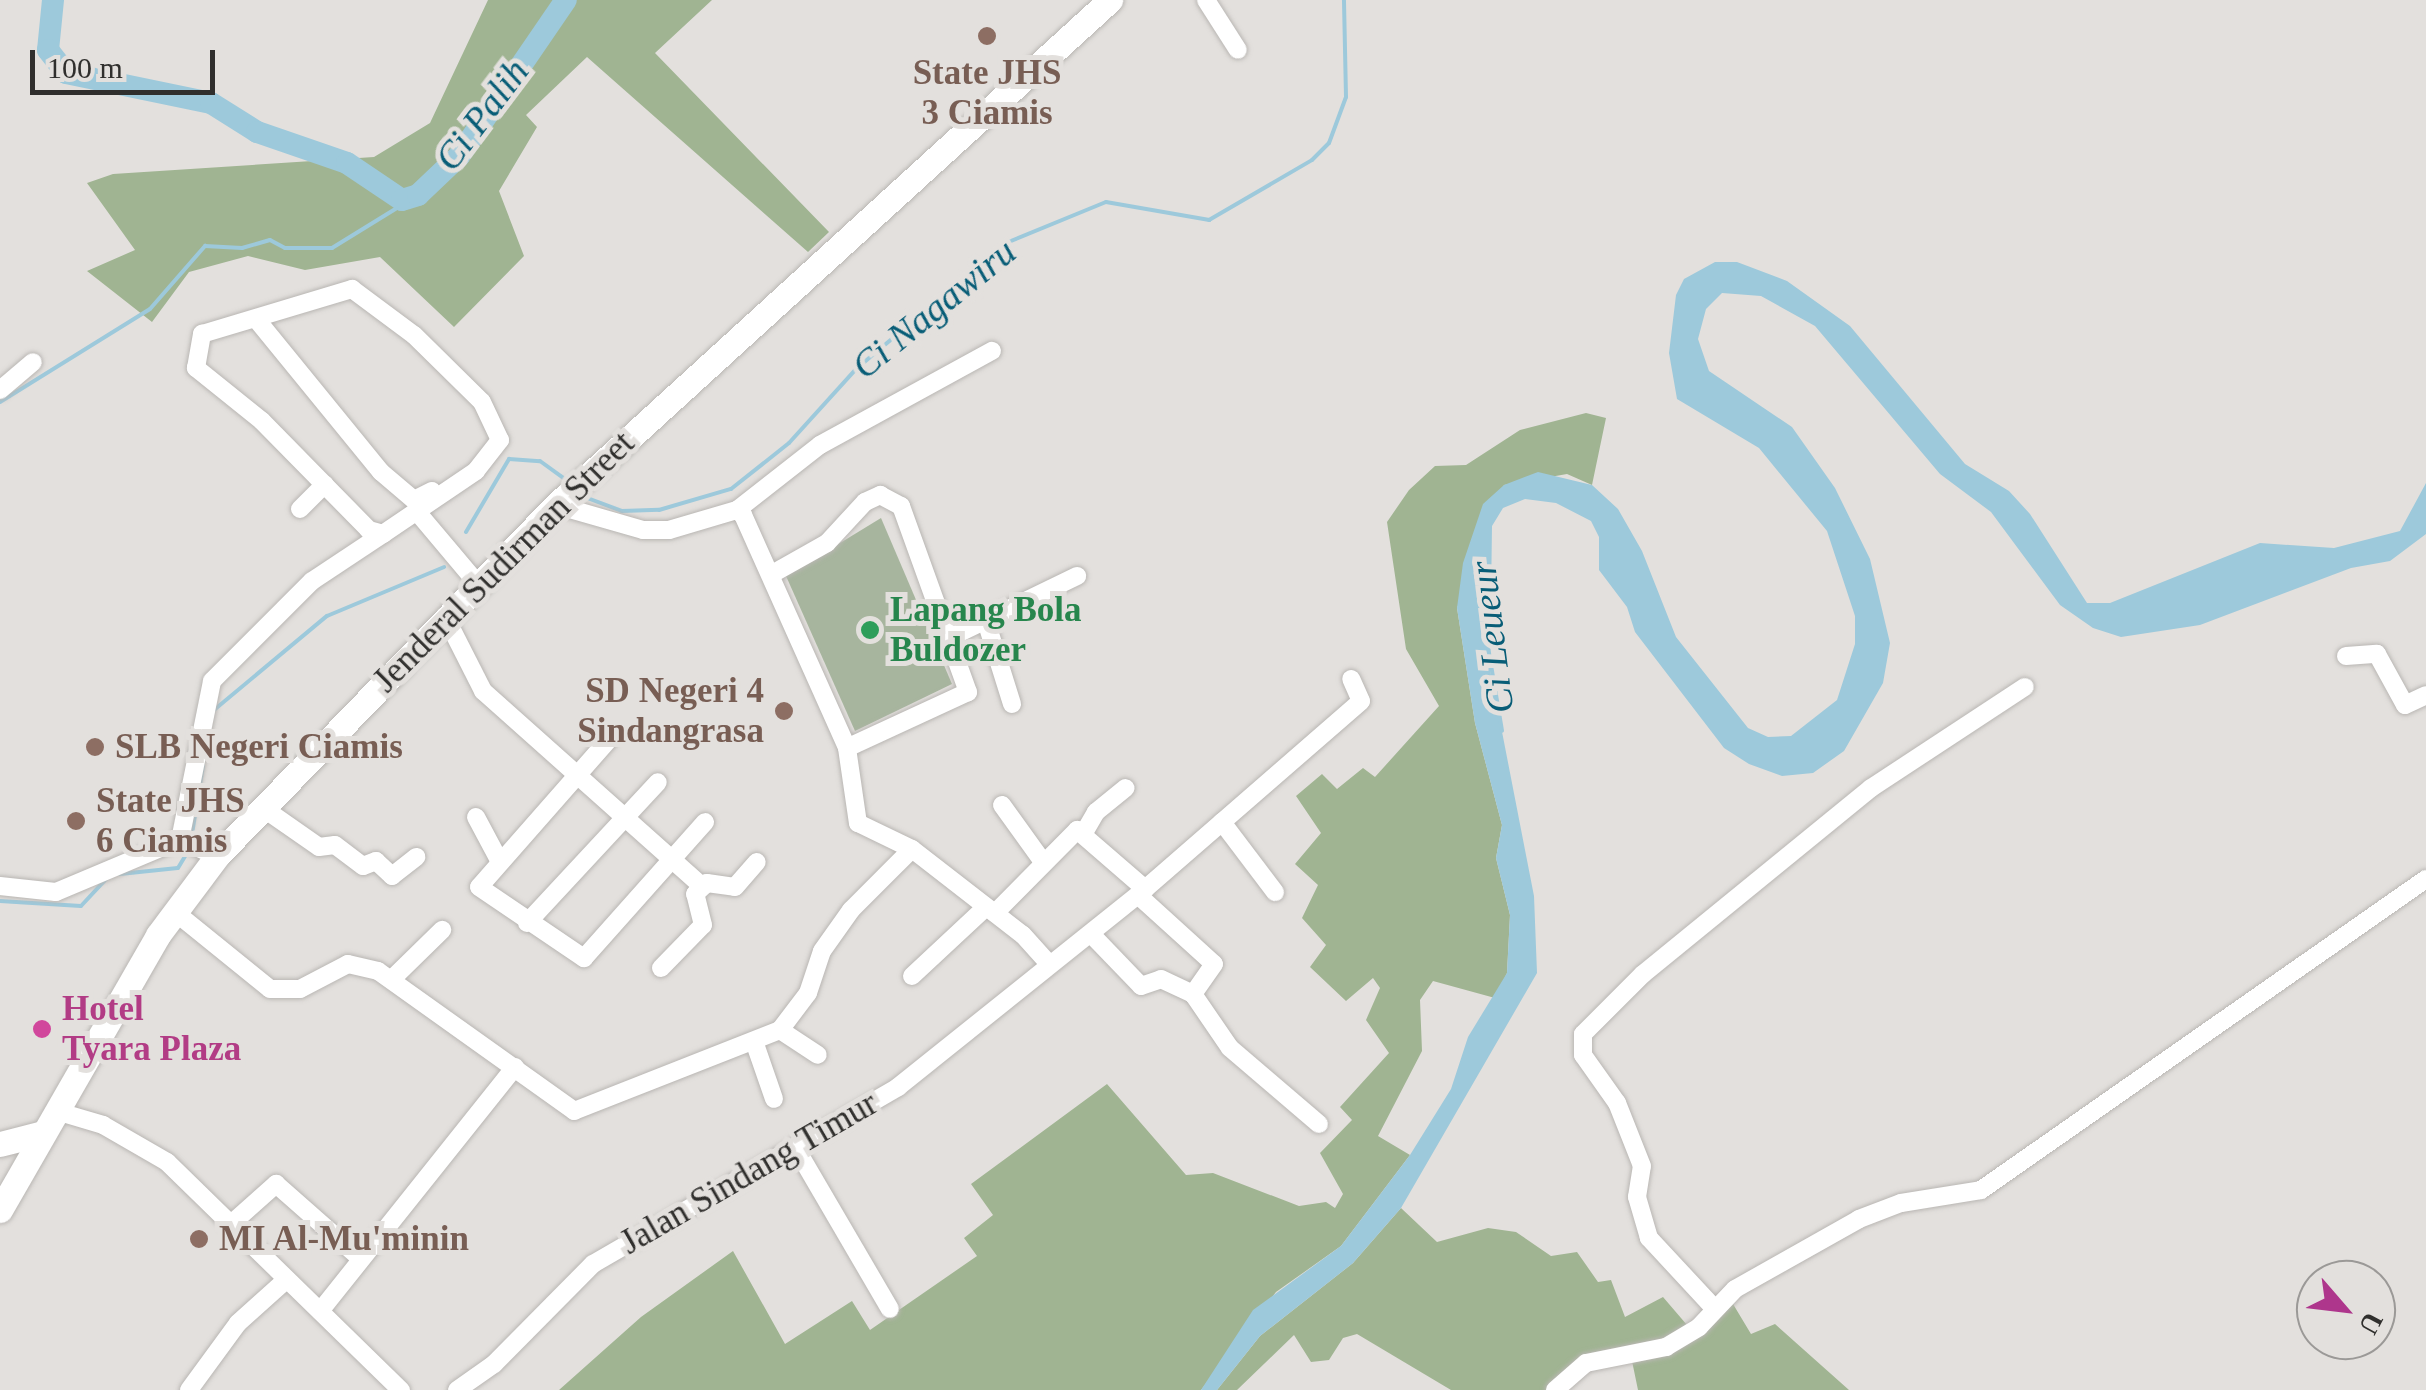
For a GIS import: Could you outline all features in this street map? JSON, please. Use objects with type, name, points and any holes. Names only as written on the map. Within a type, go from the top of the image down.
[{"type":"highway","name":"Jenderal Sudirman Street","points":[[3,1193],[50,1122],[174,912],[199,847],[262,808],[560,502],[1110,0]]},
{"type":"highway","points":[[0,1144],[50,1122]]},
{"type":"street","points":[[1206,0],[1238,50]]},
{"type":"street","points":[[0,886],[56,892],[199,847],[212,681],[312,581],[418,512],[490,457],[500,440],[498,426],[414,334],[352,288],[202,334],[196,368],[262,421],[370,530],[383,534]]},
{"type":"street","points":[[257,320],[381,472],[414,500],[444,492]]},
{"type":"street","points":[[560,502],[643,530],[669,530],[737,510],[836,435],[992,351]]},
{"type":"street","points":[[0,390],[33,362]]},
{"type":"street","points":[[300,509],[325,484]]},
{"type":"street","points":[[772,574],[827,543],[849,514],[880,495],[901,506],[970,684],[967,694],[847,748]]},
{"type":"street","points":[[737,510],[772,574],[847,748],[858,823],[912,848],[991,910],[1049,964]]},
{"type":"street","points":[[418,512],[477,583]]},
{"type":"street","points":[[953,636],[1077,576]]},
{"type":"street","points":[[445,616],[483,690],[702,886],[735,887],[757,862]]},
{"type":"street","points":[[986,620],[1012,704]]},
{"type":"street","points":[[2346,656],[2377,654],[2405,704],[2426,695]]},
{"type":"street","name":"Jalan Sindang Timur","points":[[456,1390],[494,1364],[593,1264],[797,1150],[925,1068],[1049,964],[1142,893],[1361,701],[1350,678]]},
{"type":"street","points":[[1714,1308],[1649,1238],[1637,1198],[1642,1166],[1618,1103],[1583,1055],[1582,1034],[1643,974],[1871,788],[2026,687]]},
{"type":"street","points":[[610,738],[479,887],[584,958],[706,822]]},
{"type":"street","points":[[527,923],[626,821],[658,782]]},
{"type":"street","points":[[1085,831],[1096,812],[1126,788]]},
{"type":"street","points":[[1002,805],[1043,862]]},
{"type":"street","points":[[262,808],[320,847],[335,844],[363,866],[376,861],[392,876],[416,857]]},
{"type":"street","points":[[476,818],[499,860]]},
{"type":"street","points":[[1222,822],[1275,892]]},
{"type":"street","points":[[912,976],[991,910],[1075,831],[1085,831],[1216,967],[1193,994]]},
{"type":"street","points":[[174,912],[270,989],[300,990],[348,964],[393,978],[566,1107],[586,1110],[755,1044],[780,1030],[808,993],[841,924],[912,848]]},
{"type":"street","points":[[1555,1390],[1586,1363],[1666,1347],[1699,1327],[1736,1289],[1859,1219],[1901,1204],[1981,1190],[2426,879]]},
{"type":"street","points":[[662,968],[703,926],[692,898],[702,886]]},
{"type":"street","points":[[393,978],[442,930]]},
{"type":"street","points":[[1091,934],[1141,986],[1162,979],[1193,994],[1253,1074],[1319,1124]]},
{"type":"street","points":[[780,1030],[818,1055]]},
{"type":"street","points":[[755,1044],[774,1099]]},
{"type":"street","points":[[321,1310],[515,1067]]},
{"type":"street","points":[[50,1122],[145,1148],[321,1310],[401,1390]]},
{"type":"street","points":[[797,1150],[890,1309]]},
{"type":"street","points":[[230,1225],[277,1184],[360,1258]]},
{"type":"street","points":[[189,1390],[238,1323],[286,1280]]},
{"type":"green space","points":[[488,0],[712,0],[655,53],[829,232],[808,252],[587,57],[526,115],[537,127],[499,191],[524,256],[454,327],[380,257],[305,270],[248,256],[189,272],[152,322],[87,271],[135,250],[87,183],[113,174],[374,157],[430,123]]},
{"type":"green space","points":[[1586,413],[1606,418],[1592,485],[1567,474],[1504,485],[1457,608],[1475,723],[1502,825],[1496,858],[1510,915],[1507,973],[1495,998],[1433,981],[1420,1000],[1422,1051],[1378,1136],[1410,1155],[1341,1246],[1276,1292],[1201,1390],[559,1390],[641,1317],[733,1251],[785,1344],[852,1301],[870,1330],[977,1256],[964,1238],[993,1215],[971,1184],[1107,1084],[1186,1175],[1213,1173],[1299,1206],[1326,1202],[1335,1208],[1343,1194],[1320,1153],[1352,1120],[1340,1107],[1389,1053],[1366,1020],[1380,988],[1373,978],[1346,1001],[1310,967],[1326,945],[1302,918],[1318,885],[1295,864],[1321,833],[1296,796],[1322,774],[1337,789],[1363,768],[1375,777],[1439,706],[1406,649],[1387,522],[1409,490],[1435,466],[1466,465],[1520,430]]},
{"type":"green space","name":"Lapang Bola Buldozer","points":[[881,518],[952,684],[855,731],[786,576]]},
{"type":"green space","points":[[1401,1208],[1437,1242],[1488,1228],[1516,1232],[1551,1256],[1577,1252],[1598,1282],[1611,1280],[1625,1317],[1663,1297],[1693,1332],[1733,1304],[1751,1334],[1775,1324],[1849,1390],[1638,1390],[1632,1361],[1559,1378],[1551,1390],[1451,1390],[1357,1334],[1343,1338],[1329,1360],[1311,1362],[1294,1335],[1237,1390],[1217,1390],[1260,1336],[1353,1263]]},
{"type":"water","points":[[1715,262],[1737,262],[1787,281],[1850,326],[1965,464],[2009,491],[2030,514],[2087,603],[2110,603],[2260,543],[2334,548],[2400,531],[2426,483],[2426,534],[2390,561],[2351,568],[2200,625],[2121,637],[2093,628],[2060,605],[1991,512],[1940,474],[1815,326],[1761,296],[1722,293],[1706,309],[1698,339],[1709,371],[1792,427],[1835,488],[1870,559],[1890,643],[1883,683],[1844,751],[1813,773],[1782,776],[1749,764],[1724,748],[1635,632],[1627,607],[1599,570],[1599,537],[1591,521],[1556,503],[1525,499],[1503,508],[1492,526],[1490,670],[1534,896],[1537,973],[1401,1208],[1353,1263],[1260,1336],[1217,1390],[1201,1390],[1253,1310],[1341,1246],[1410,1155],[1451,1089],[1468,1037],[1507,973],[1510,915],[1496,858],[1502,825],[1475,723],[1457,608],[1463,563],[1483,504],[1504,485],[1538,472],[1592,485],[1618,509],[1642,551],[1676,637],[1748,728],[1768,737],[1791,736],[1837,700],[1855,644],[1855,616],[1827,531],[1759,448],[1677,399],[1669,353],[1676,295],[1684,279]]},
{"type":"waterway","name":"Ci Palih","points":[[53,0],[48,50],[66,73],[211,103],[257,132],[347,163],[402,200],[418,195],[459,156],[566,0]]},
{"type":"waterway","name":"Ci Nagawiru","points":[[582,496],[622,511],[659,510],[731,489],[789,443],[856,369],[1006,243],[1106,202],[1209,220],[1312,160],[1329,143],[1346,97],[1344,0]]},
{"type":"waterway","points":[[0,402],[150,309],[205,246],[242,248],[270,240],[285,248],[332,248],[418,195]]},
{"type":"waterway","name":"Ci Nagawiru","points":[[466,532],[509,459],[540,461],[569,482]]},
{"type":"waterway","name":"Ci Nagawiru","points":[[214,710],[327,616],[444,567]]},
{"type":"waterway","name":"Ci Leueur","points":[[1488,647],[1502,731]]},
{"type":"waterway","name":"Ci Nagawiru","points":[[191,840],[203,766]]},
{"type":"waterway","name":"Ci Nagawiru","points":[[120,874],[178,868],[189,850]]},
{"type":"waterway","name":"Ci Nagawiru","points":[[0,901],[81,906],[107,878]]},
{"type":"place","name":"State JHS 3 Ciamis","points":[[987,36]]},
{"type":"place","name":"Lapang Bola Buldozer","points":[[870,630]]},
{"type":"place","name":"SD Negeri 4 Sindangrasa","points":[[784,711]]},
{"type":"place","name":"SLB Negeri Ciamis","points":[[95,747]]},
{"type":"place","name":"State JHS 6 Ciamis","points":[[76,821]]},
{"type":"place","name":"Hotel Tyara Plaza","points":[[42,1029]]},
{"type":"place","name":"MI Al-Mu'minin","points":[[199,1239]]}]
